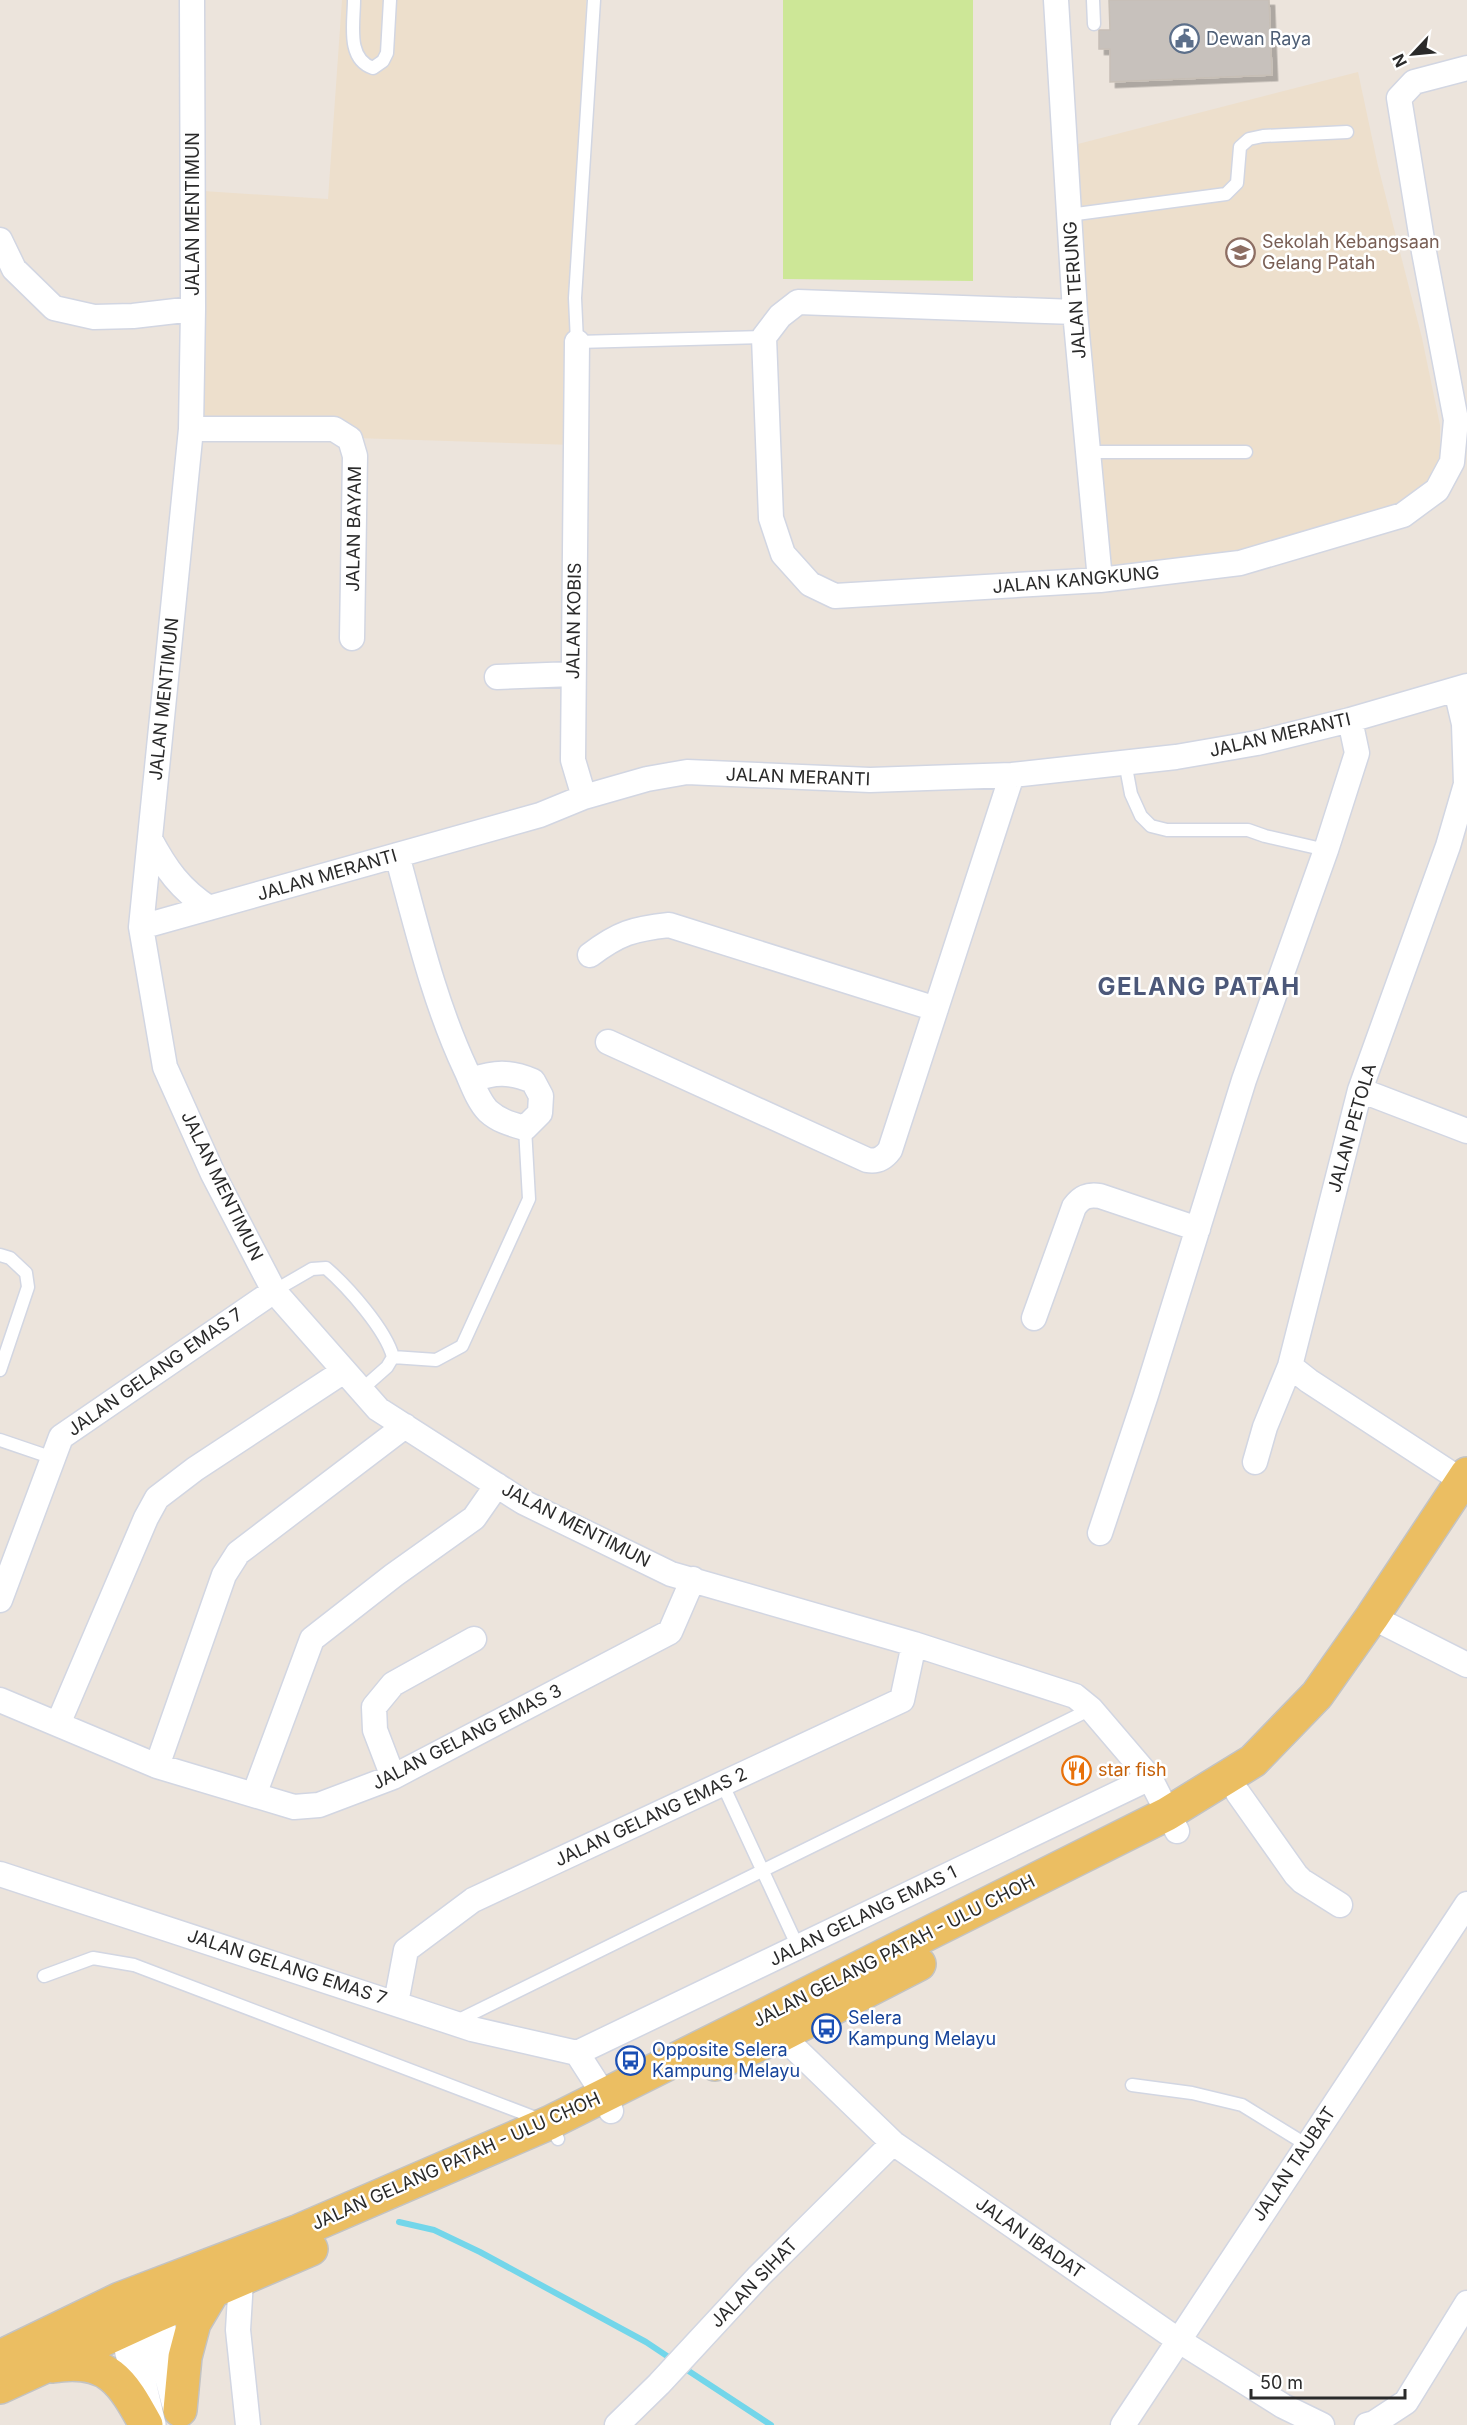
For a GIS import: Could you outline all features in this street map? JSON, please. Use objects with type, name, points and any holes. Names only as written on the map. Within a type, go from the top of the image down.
[{"type":"main road","name":"JALAN GELANG PATAH - ULU CHOH","points":[[0,2387],[39,2368],[138,2307],[227,2285],[776,2024],[1172,1822],[1238,1793],[1265,1776],[1327,1705],[1466,1485]]},
{"type":"main road","name":"JALAN GELANG PATAH - ULU CHOH","points":[[1172,1822],[1253,1761],[1317,1695],[1379,1621]]},
{"type":"main road","name":"JALAN GELANG PATAH - ULU CHOH","points":[[0,2357],[138,2307],[298,2231],[553,2131]]},
{"type":"main road","points":[[182,2418],[185,2358],[194,2323],[227,2285]]},
{"type":"main road","points":[[138,2307],[182,2418]]},
{"type":"main road","points":[[138,2307],[147,2425]]},
{"type":"main road","points":[[39,2368],[72,2362],[95,2366],[112,2376],[127,2391],[147,2425]]},
{"type":"street","name":"JALAN MENTIMUN","points":[[192,0],[194,309],[191,429],[141,927],[165,1067],[213,1174],[274,1291],[378,1409],[523,1502],[671,1574],[914,1644],[1075,1696],[1091,1709],[1150,1778],[1172,1822]]},
{"type":"street","name":"JALAN TERUNG","points":[[1056,0],[1075,312],[1100,580]]},
{"type":"street","name":"JALAN KANGKUNG","points":[[764,337],[771,518],[783,554],[810,584],[835,596],[1100,580],[1239,562],[1403,516],[1437,490],[1452,462],[1456,420],[1424,252],[1399,98],[1414,82],[1467,68]]},
{"type":"street","points":[[0,240],[14,269],[54,308],[94,317],[133,316],[194,309]]},
{"type":"street","points":[[764,337],[780,316],[798,302],[1075,312]]},
{"type":"street","name":"JALAN KOBIS","points":[[577,342],[573,760],[584,797]]},
{"type":"street","name":"JALAN BAYAM","points":[[191,429],[334,429],[350,439],[356,456],[352,638]]},
{"type":"street","points":[[497,676],[573,674]]},
{"type":"street","name":"JALAN MERANTI","points":[[141,927],[540,815],[584,797],[647,779],[687,772],[870,780],[1012,775],[1176,757],[1257,743],[1350,720],[1462,688]]},
{"type":"street","name":"JALAN PETOLA","points":[[1256,1462],[1265,1427],[1290,1366],[1360,1090],[1448,846],[1466,784],[1462,688]]},
{"type":"street","points":[[1100,1533],[1244,1080],[1326,850],[1357,753],[1350,720]]},
{"type":"street","points":[[609,1042],[874,1161],[885,1156],[890,1150],[1012,775]]},
{"type":"street","points":[[150,839],[163,863],[188,895],[209,908]]},
{"type":"street","points":[[397,855],[431,977],[452,1040],[471,1080],[487,1109],[503,1122],[525,1128],[540,1113],[541,1096],[533,1081],[515,1074],[491,1074],[471,1080]]},
{"type":"street","points":[[590,955],[614,938],[640,928],[669,925],[936,1009]]},
{"type":"street","points":[[1360,1090],[1467,1131]]},
{"type":"street","points":[[1034,1318],[1074,1207],[1084,1197],[1100,1196],[1198,1229]]},
{"type":"street","name":"JALAN GELANG EMAS 7","points":[[0,1600],[61,1437],[274,1291]]},
{"type":"street","points":[[1290,1366],[1466,1485]]},
{"type":"street","points":[[58,1724],[146,1518],[157,1498],[195,1469],[344,1371]]},
{"type":"street","points":[[157,1766],[224,1575],[238,1553],[405,1426]]},
{"type":"street","points":[[254,1795],[312,1639],[394,1575],[474,1518],[497,1485]]},
{"type":"street","name":"JALAN GELANG EMAS 3","points":[[0,1700],[157,1766],[294,1807],[319,1805],[393,1777],[670,1632],[693,1579]]},
{"type":"street","points":[[1379,1621],[1467,1665]]},
{"type":"street","points":[[393,1777],[375,1730],[374,1707],[393,1684],[474,1639]]},
{"type":"street","name":"JALAN GELANG EMAS 2","points":[[396,2003],[406,1950],[473,1900],[902,1700],[914,1644]]},
{"type":"street","name":"JALAN GELANG EMAS 1","points":[[577,2053],[1150,1778]]},
{"type":"street","points":[[1238,1793],[1296,1875],[1340,1905]]},
{"type":"street","name":"JALAN GELANG EMAS 7","points":[[0,1874],[472,2029],[577,2053]]},
{"type":"street","name":"JALAN TAUBAT","points":[[1123,2425],[1307,2145],[1464,1915]]},
{"type":"street","name":"JALAN IBADAT","points":[[776,2024],[893,2143],[1178,2340],[1283,2406],[1322,2425]]},
{"type":"street","points":[[577,2053],[608,2103]]},
{"type":"street","name":"JALAN SIHAT","points":[[616,2425],[659,2384],[759,2276],[893,2143]]},
{"type":"street","points":[[227,2285],[238,2330],[248,2425]]},
{"type":"street","points":[[1367,2425],[1374,2424],[1406,2402],[1464,2313]]},
{"type":"lane","points":[[354,0],[354,46],[363,65],[373,68],[383,61],[387,53],[390,0]]},
{"type":"lane","points":[[594,0],[575,298],[577,342],[764,337]]},
{"type":"lane","points":[[1093,0],[1094,24]]},
{"type":"lane","points":[[1069,215],[1226,194],[1237,183],[1240,147],[1249,140],[1263,136],[1347,132]]},
{"type":"lane","points":[[1088,452],[1246,452]]},
{"type":"lane","points":[[1125,762],[1131,794],[1141,816],[1151,826],[1167,830],[1248,830],[1326,850]]},
{"type":"lane","points":[[393,1357],[436,1360],[462,1346],[529,1199],[525,1128]]},
{"type":"lane","points":[[0,1256],[10,1258],[26,1273],[28,1287],[0,1370]]},
{"type":"lane","points":[[274,1291],[312,1269],[326,1268],[340,1281],[389,1342],[393,1357],[387,1367],[361,1390]]},
{"type":"lane","points":[[0,1440],[53,1458]]},
{"type":"lane","points":[[454,2023],[1091,1709]]},
{"type":"lane","points":[[722,1783],[798,1947]]},
{"type":"lane","points":[[44,1976],[93,1958],[134,1965],[553,2131]]},
{"type":"lane","points":[[1132,2085],[1192,2093],[1242,2105],[1307,2145]]},
{"type":"shaded area","points":[[342,0],[586,0],[574,445],[195,433],[203,191],[328,199]]},
{"type":"shaded area","name":"Sekolah Kebangsaan Gelang Patah","points":[[1358,72],[1378,166],[1422,338],[1440,425],[1440,466],[1422,496],[1287,546],[1108,573],[1074,145]]},
{"type":"green space","points":[[783,0],[973,0],[973,281],[783,279]]},
{"type":"building","name":"Dewan Raya","points":[[1109,0],[1269,0],[1272,75],[1110,82],[1110,49],[1099,49],[1099,30],[1110,30]]},
{"type":"waterway","points":[[399,2222],[434,2230],[480,2252],[646,2342],[673,2360]]},
{"type":"waterway","points":[[681,2366],[771,2425]]},
{"type":"place","name":"Dewan Raya","points":[[1185,39]]},
{"type":"place","name":"Sekolah Kebangsaan Gelang Patah","points":[[1241,252]]},
{"type":"place","name":"star fish","points":[[1077,1770]]},
{"type":"place","name":"Selera Kampung Melayu","points":[[827,2028]]},
{"type":"place","name":"Opposite Selera Kampung Melayu","points":[[631,2060]]},
{"type":"district","name":"GELANG PATAH","points":[[1199,987]]}]
